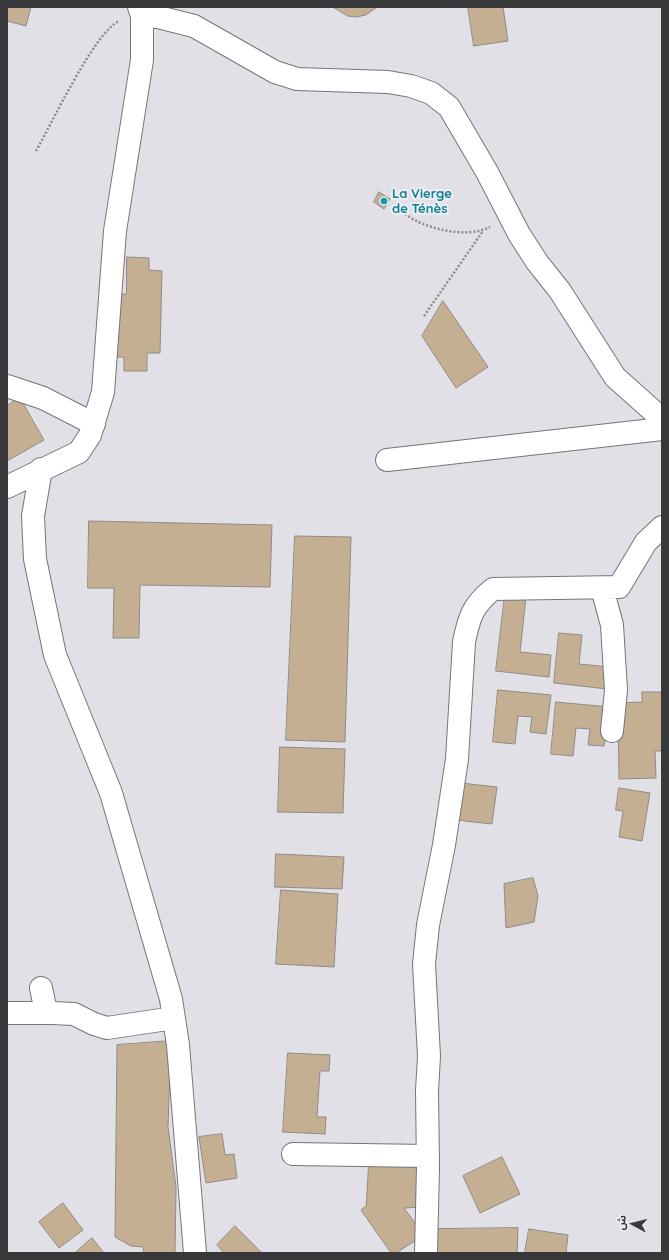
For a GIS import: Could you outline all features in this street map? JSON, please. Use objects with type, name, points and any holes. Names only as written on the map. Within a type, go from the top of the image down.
[{"type":"street","points":[[7,487],[41,469],[80,452],[90,435],[103,392],[115,231],[142,60],[140,12],[158,17],[187,15],[241,54],[275,72],[297,79],[388,82],[411,86],[431,93],[449,107],[465,132],[510,217],[537,262],[560,291],[615,377],[662,419]]},
{"type":"street","points":[[7,386],[43,398],[94,424]]},
{"type":"street","points":[[387,460],[662,429]]},
{"type":"street","points":[[41,469],[33,516],[35,559],[54,655],[111,793],[171,999],[178,1045],[195,1253]]},
{"type":"street","points":[[426,1253],[428,1156],[427,1091],[429,1056],[424,964],[428,925],[444,845],[456,766],[464,642],[472,612],[479,600],[493,589],[619,587],[646,542],[662,527]]},
{"type":"street","points":[[602,588],[612,625],[616,690],[612,731]]},
{"type":"street","points":[[41,988],[45,1007],[52,1013]]},
{"type":"street","points":[[7,1013],[74,1014],[94,1024],[107,1028],[174,1018]]},
{"type":"street","points":[[293,1154],[428,1156]]},
{"type":"path","points":[[36,151],[75,80],[101,39],[118,21],[140,12]]},
{"type":"path","points":[[405,214],[416,222],[435,228],[456,231],[483,231],[510,217]]},
{"type":"path","points":[[424,316],[483,231]]},
{"type":"building","points":[[7,7],[31,7],[26,26],[7,21]]},
{"type":"building","points":[[333,7],[377,7],[366,15],[356,17],[348,16]]},
{"type":"building","points":[[468,7],[503,7],[508,41],[474,46]]},
{"type":"building","points":[[379,192],[390,199],[384,209],[374,202]]},
{"type":"building","points":[[127,257],[149,258],[149,270],[162,271],[160,353],[147,353],[147,371],[124,371],[124,357],[117,357],[118,294],[126,294]]},
{"type":"building","points":[[443,301],[488,367],[456,388],[422,336]]},
{"type":"building","points":[[20,398],[44,440],[7,461],[7,406]]},
{"type":"building","points":[[89,521],[272,525],[270,587],[140,585],[139,638],[113,638],[114,588],[88,588]]},
{"type":"building","points":[[295,536],[351,537],[345,742],[286,740]]},
{"type":"building","points":[[505,595],[526,597],[520,652],[551,655],[549,677],[496,671]]},
{"type":"building","points":[[559,633],[582,635],[579,664],[609,667],[607,689],[554,683]]},
{"type":"building","points":[[498,690],[551,695],[546,734],[530,732],[532,717],[518,716],[515,744],[493,742]]},
{"type":"building","points":[[642,692],[662,692],[662,751],[655,751],[656,778],[619,779],[618,703],[642,702]]},
{"type":"building","points":[[556,702],[609,707],[604,746],[588,745],[590,729],[576,728],[573,756],[551,754]]},
{"type":"building","points":[[280,747],[345,749],[343,813],[278,812]]},
{"type":"building","points":[[461,783],[497,787],[492,824],[456,820]]},
{"type":"building","points":[[619,788],[650,793],[642,841],[619,837],[623,811],[616,810]]},
{"type":"building","points":[[276,854],[344,857],[342,889],[275,887]]},
{"type":"building","points":[[533,878],[538,896],[534,922],[506,928],[504,884]]},
{"type":"building","points":[[281,890],[338,894],[334,967],[276,964]]},
{"type":"building","points":[[171,1041],[168,1127],[176,1187],[175,1253],[144,1253],[143,1247],[131,1246],[115,1237],[117,1045]]},
{"type":"building","points":[[288,1053],[330,1055],[329,1071],[320,1071],[317,1117],[326,1117],[325,1134],[283,1132]]},
{"type":"building","points":[[222,1134],[225,1155],[234,1154],[237,1178],[206,1183],[199,1137]]},
{"type":"building","points":[[502,1157],[520,1194],[480,1213],[463,1176]]},
{"type":"building","points":[[369,1164],[423,1167],[425,1207],[404,1208],[424,1235],[396,1253],[391,1253],[361,1210],[366,1206]]},
{"type":"building","points":[[63,1203],[83,1230],[59,1248],[39,1222]]},
{"type":"building","points":[[235,1226],[262,1253],[224,1253],[217,1245]]},
{"type":"building","points":[[518,1228],[517,1253],[436,1253],[437,1229]]},
{"type":"building","points":[[529,1229],[568,1235],[566,1253],[525,1253]]},
{"type":"building","points":[[92,1238],[104,1253],[75,1253]]},
{"type":"place","name":"La Vierge de Ténès","points":[[384,201]]}]
